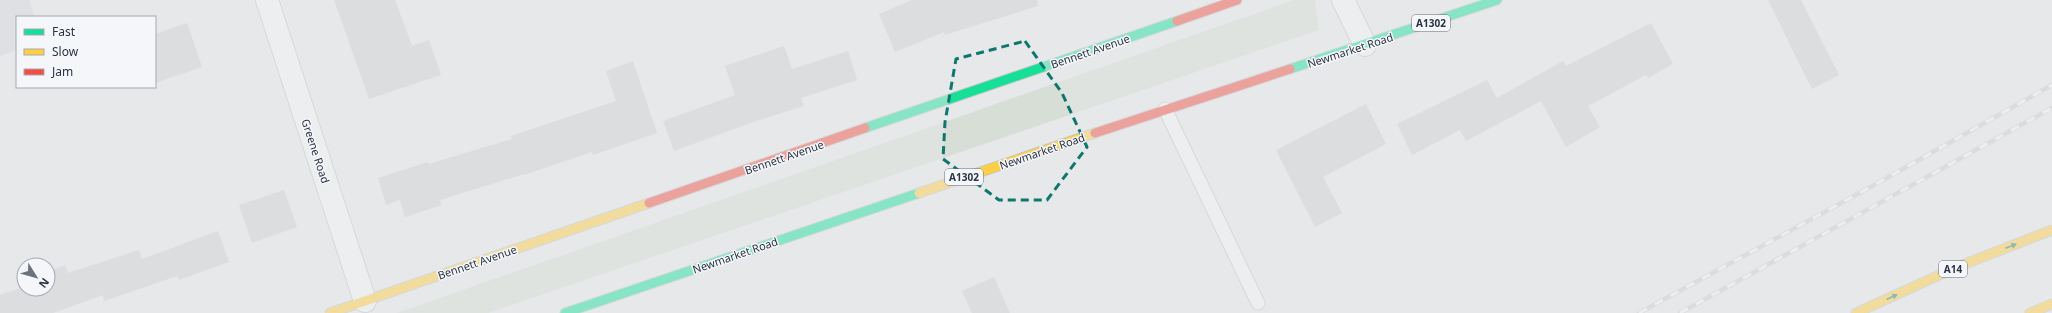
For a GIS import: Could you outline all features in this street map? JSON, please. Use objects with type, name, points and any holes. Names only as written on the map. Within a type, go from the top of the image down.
[{"type":"main road","name":"Bennett Avenue","points":[[330,313],[1237,0]]},
{"type":"main road","name":"Newmarket Road","points":[[565,313],[1164,109],[1365,45],[1497,0]]},
{"type":"main road","name":"A14","points":[[1856,313],[1957,267],[2052,230]]},
{"type":"main road","points":[[2030,313],[2052,304]]},
{"type":"street","name":"Greene Road","points":[[267,0],[365,301]]},
{"type":"street","points":[[1343,0],[1365,45]]},
{"type":"lane","points":[[1164,109],[1258,303]]},
{"type":"highlighted area","points":[[1025,41],[1062,93],[1087,147],[1047,200],[999,200],[943,159],[945,122],[956,59]]},
{"type":"shaded area","points":[[0,0],[29,0],[35,16],[16,16],[16,50],[0,56]]},
{"type":"shaded area","points":[[1294,0],[1315,0],[1319,30],[488,313],[397,313]]},
{"type":"building","points":[[334,0],[395,0],[412,46],[429,40],[441,75],[369,99]]},
{"type":"building","points":[[912,0],[1037,0],[1038,6],[945,35],[944,32],[895,52],[879,14]]},
{"type":"building","points":[[1768,0],[1801,0],[1839,75],[1812,89]]},
{"type":"building","points":[[187,23],[202,67],[156,83],[156,34]]},
{"type":"building","points":[[1651,23],[1673,64],[1648,78],[1646,75],[1588,106],[1600,127],[1566,147],[1541,101],[1466,141],[1460,130],[1412,155],[1397,124],[1487,80],[1497,98],[1563,61],[1566,66]]},
{"type":"building","points":[[784,46],[792,69],[848,51],[857,80],[801,98],[804,106],[756,121],[674,151],[663,121],[735,95],[725,66]]},
{"type":"building","points":[[633,61],[657,133],[593,155],[592,152],[524,175],[440,200],[442,205],[405,217],[400,200],[386,205],[378,178],[428,162],[429,164],[512,139],[511,136],[616,101],[606,71]]},
{"type":"building","points":[[1366,104],[1386,144],[1323,177],[1342,213],[1315,227],[1276,150]]},
{"type":"building","points":[[284,190],[297,227],[252,243],[239,205]]},
{"type":"building","points":[[218,231],[229,262],[179,280],[177,276],[104,301],[103,295],[53,313],[0,313],[0,295],[16,289],[16,297],[56,297],[56,268],[65,265],[68,273],[139,250],[142,259]]},
{"type":"building","points":[[994,277],[1010,313],[972,313],[962,291]]},
{"type":"railway","points":[[1639,313],[1876,184],[2052,85]]},
{"type":"railway","points":[[1680,313],[2052,108]]},
{"type":"traffic: fast","points":[[1290,69],[1497,0]]},
{"type":"traffic: fast","points":[[865,128],[1177,21]]},
{"type":"traffic: fast","points":[[565,313],[919,193]]},
{"type":"traffic: slow","points":[[919,193],[1095,133]]},
{"type":"traffic: slow","points":[[330,313],[649,203]]},
{"type":"traffic: slow","points":[[1856,313],[1957,267],[2052,230]]},
{"type":"traffic: slow","points":[[2030,313],[2052,304]]},
{"type":"traffic: jam","points":[[1177,21],[1237,0]]},
{"type":"traffic: jam","points":[[1095,133],[1290,69]]},
{"type":"traffic: jam","points":[[649,203],[865,128]]}]
